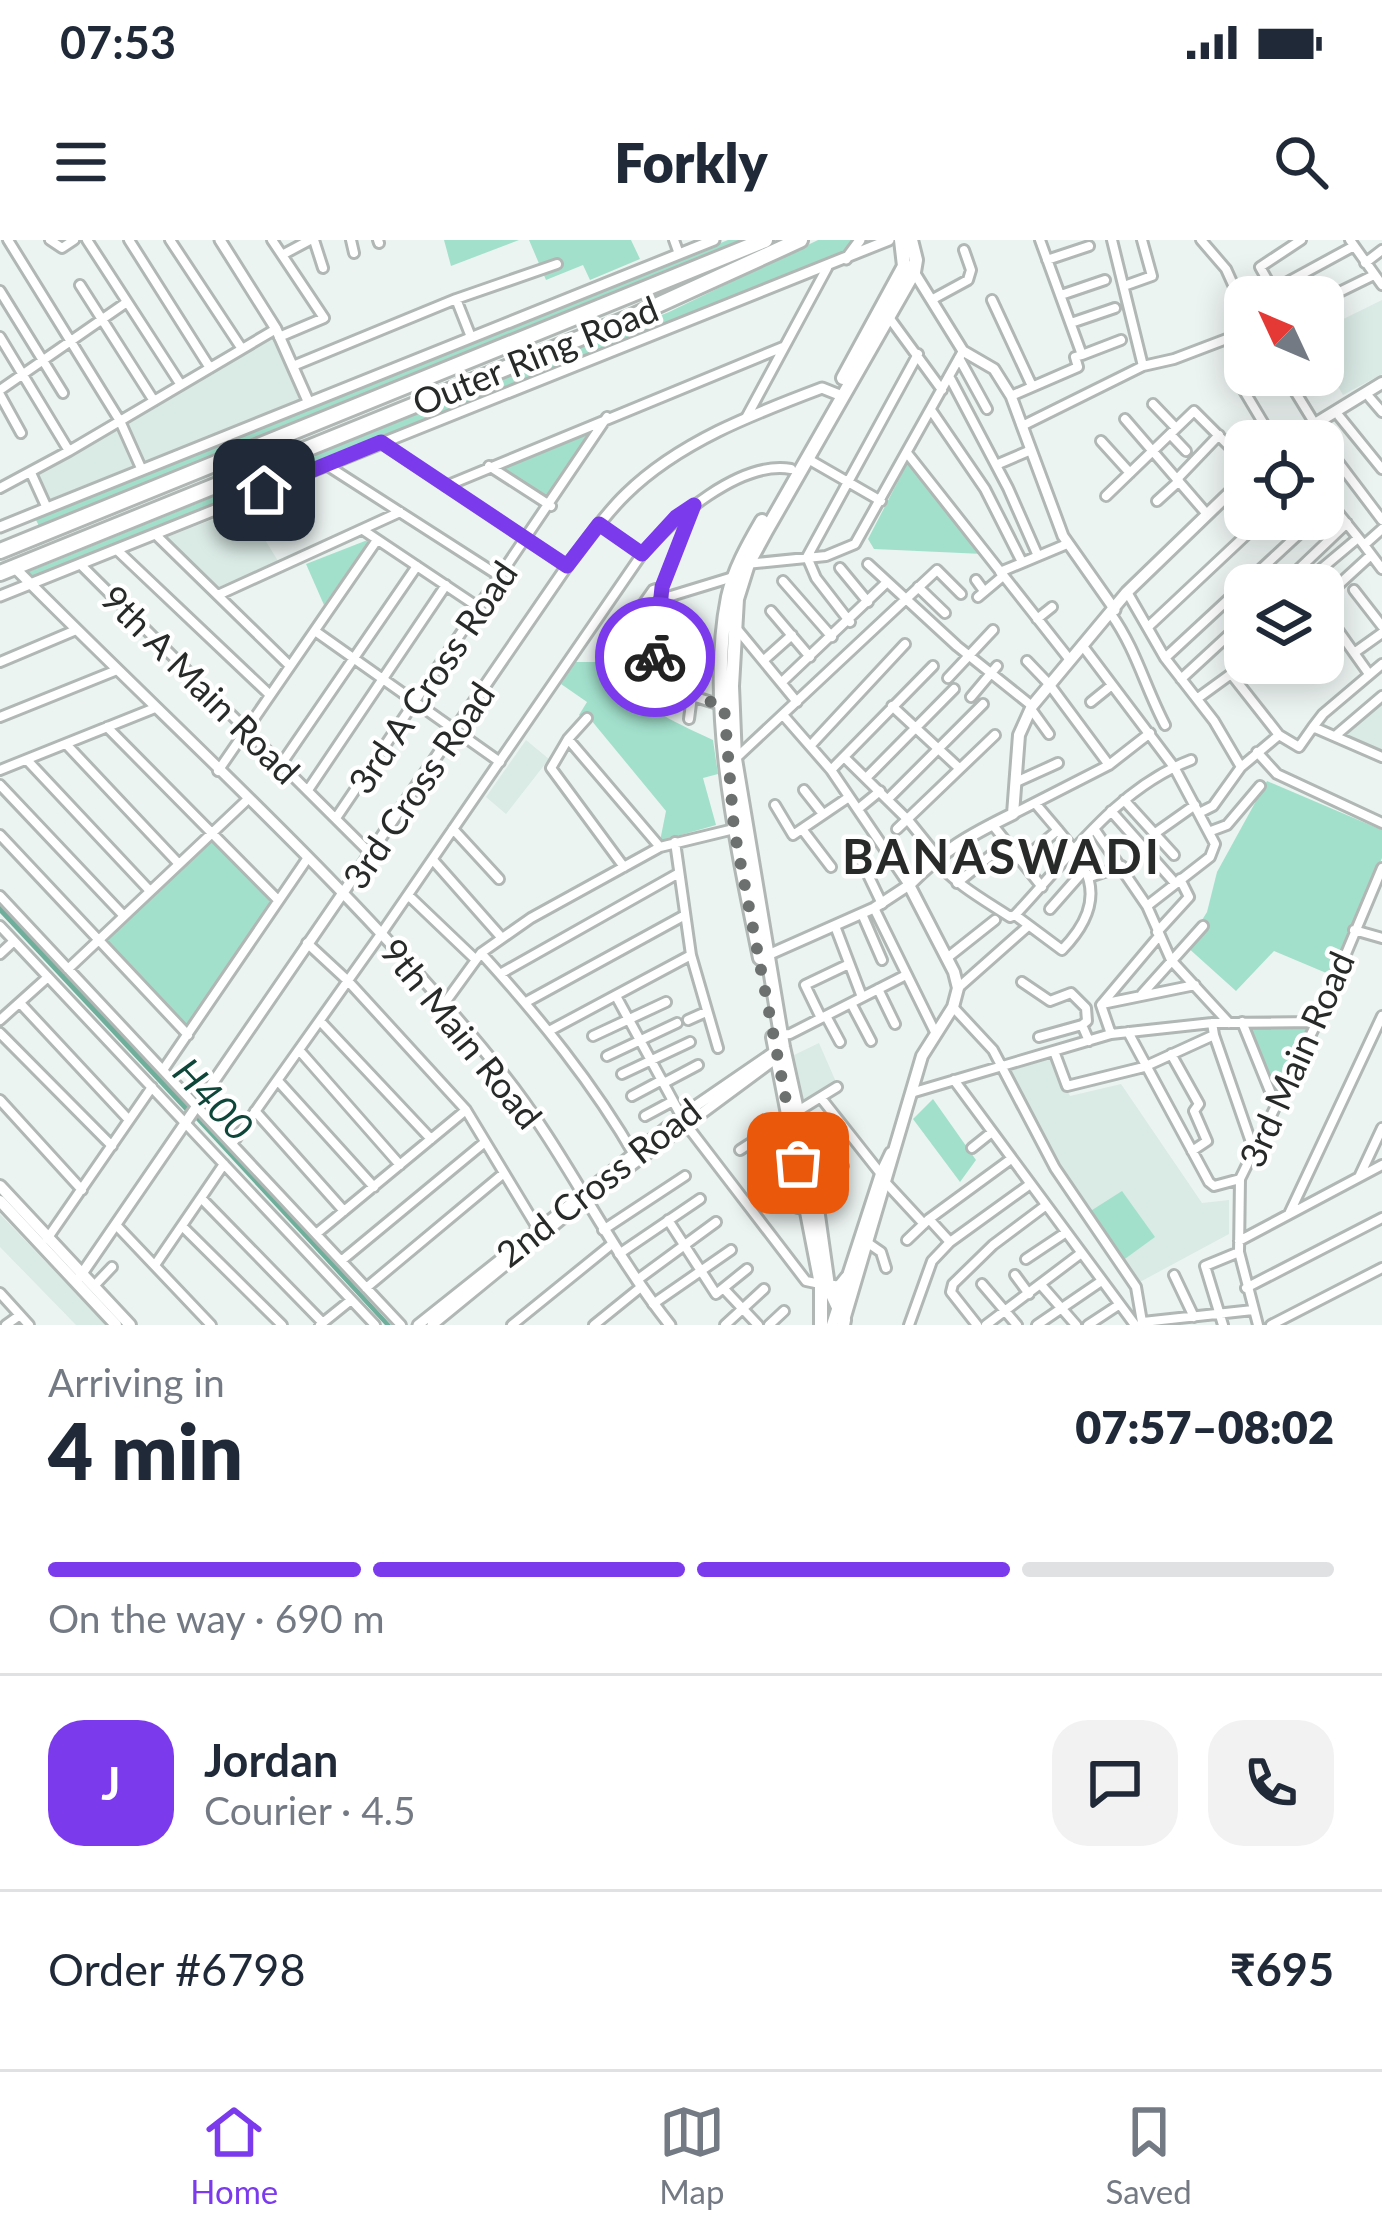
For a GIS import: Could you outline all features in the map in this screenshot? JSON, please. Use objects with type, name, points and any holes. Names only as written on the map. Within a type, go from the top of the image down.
[{"type":"highway","name":"Outer Ring Road","points":[[4,550],[765,240]]},
{"type":"highway","name":"Outer Ring Road","points":[[7,570],[627,319],[800,240]]},
{"type":"highway","points":[[0,529],[4,550]]},
{"type":"main road","points":[[839,1320],[825,1285],[808,1208],[734,829],[732,686],[740,568],[807,458],[904,266],[901,240]]},
{"type":"main road","points":[[778,1047],[724,706],[725,623],[740,568],[791,469],[914,272],[911,240]]},
{"type":"main road","points":[[1338,420],[1382,387]]},
{"type":"main road","points":[[1335,420],[1382,387]]},
{"type":"main road","points":[[839,1320],[847,1278],[922,1056],[953,1007],[958,988],[909,885],[970,833],[1013,814],[1019,735],[1031,708],[1127,592],[1224,497]]},
{"type":"main road","points":[[793,1115],[814,1187],[825,1285],[821,1325]]},
{"type":"main road","points":[[839,1320],[868,1243],[883,1179]]},
{"type":"main road","points":[[1,1192],[116,1325]]},
{"type":"main road","points":[[80,1278],[94,1286],[130,1325]]},
{"type":"main road","points":[[825,1285],[839,1288],[847,1278]]},
{"type":"street","points":[[8,240],[120,421],[141,468]]},
{"type":"street","points":[[50,240],[62,248],[74,240]]},
{"type":"street","points":[[87,240],[182,385]]},
{"type":"street","points":[[129,240],[210,368]]},
{"type":"street","points":[[170,240],[242,349]]},
{"type":"street","points":[[220,240],[278,333],[308,401]]},
{"type":"street","points":[[0,488],[242,349],[324,318],[272,240]]},
{"type":"street","points":[[282,255],[312,240],[323,268]]},
{"type":"street","points":[[351,240],[354,253]]},
{"type":"street","points":[[674,240],[679,254]]},
{"type":"street","points":[[0,529],[46,506],[714,240]]},
{"type":"street","points":[[846,259],[860,240]]},
{"type":"street","points":[[0,596],[890,240]]},
{"type":"street","points":[[1040,240],[1082,355]]},
{"type":"street","points":[[1112,240],[1143,365]]},
{"type":"street","points":[[1124,286],[1152,276],[1142,240]]},
{"type":"street","points":[[1201,240],[1229,276]]},
{"type":"street","points":[[1301,240],[1260,266],[1273,290],[1352,243],[1382,285]]},
{"type":"street","points":[[1048,260],[1089,246]]},
{"type":"street","points":[[933,298],[968,280],[971,270],[964,250]]},
{"type":"street","points":[[1365,262],[1382,250]]},
{"type":"street","points":[[292,366],[456,299],[557,264]]},
{"type":"street","points":[[746,418],[827,268]]},
{"type":"street","points":[[914,272],[933,298],[987,410]]},
{"type":"street","points":[[1344,289],[1374,274]]},
{"type":"street","points":[[1061,295],[1105,280]]},
{"type":"street","points":[[80,285],[154,401]]},
{"type":"street","points":[[0,291],[63,393]]},
{"type":"street","points":[[456,299],[471,337]]},
{"type":"street","points":[[992,300],[1032,386]]},
{"type":"street","points":[[21,433],[0,393],[127,302]]},
{"type":"street","points":[[1071,323],[1114,308]]},
{"type":"street","points":[[888,316],[942,390]]},
{"type":"street","points":[[0,337],[70,451]]},
{"type":"street","points":[[1011,397],[1078,367],[1075,357],[1121,340]]},
{"type":"street","points":[[1022,426],[1143,365],[1224,340]]},
{"type":"street","points":[[446,486],[783,347]]},
{"type":"street","points":[[807,557],[918,354]]},
{"type":"street","points":[[660,599],[740,568],[826,556],[855,544],[961,354]]},
{"type":"street","points":[[961,354],[994,369],[1011,397],[1067,544],[1131,641],[1165,725]]},
{"type":"street","points":[[950,376],[1038,556]]},
{"type":"street","name":"3rd Cross Road","points":[[80,1278],[599,524],[625,494],[685,449],[821,388],[838,394]]},
{"type":"street","points":[[1370,398],[1382,412]]},
{"type":"street","points":[[1154,404],[1186,451]]},
{"type":"street","points":[[931,410],[985,489],[1022,562]]},
{"type":"street","points":[[1106,496],[1194,411],[1224,440]]},
{"type":"street","points":[[1339,416],[1382,470]]},
{"type":"street","name":"3rd A Cross Road","points":[[336,818],[608,417]]},
{"type":"street","points":[[1125,419],[1206,513]]},
{"type":"street","points":[[1157,501],[1219,435]]},
{"type":"street","points":[[1101,441],[1130,473]]},
{"type":"street","points":[[381,442],[567,566]]},
{"type":"street","points":[[996,465],[1031,450]]},
{"type":"street","points":[[907,454],[1070,660]]},
{"type":"street","points":[[807,458],[881,501]]},
{"type":"street","points":[[326,465],[501,577]]},
{"type":"street","points":[[489,466],[551,506]]},
{"type":"street","points":[[232,1144],[642,554],[676,517],[694,505],[764,470],[791,469]]},
{"type":"street","points":[[1331,564],[1382,525],[1344,470]]},
{"type":"street","points":[[32,472],[46,506]]},
{"type":"street","points":[[654,700],[662,587],[694,505]]},
{"type":"street","points":[[218,595],[400,512]]},
{"type":"street","points":[[1344,519],[1382,569]]},
{"type":"street","points":[[1304,564],[1347,523]]},
{"type":"street","points":[[599,524],[642,554]]},
{"type":"street","points":[[362,529],[478,607]]},
{"type":"street","points":[[156,535],[290,666]]},
{"type":"street","points":[[218,771],[377,540]]},
{"type":"street","points":[[1148,627],[1241,540]]},
{"type":"street","points":[[1166,658],[1292,540]]},
{"type":"street","points":[[976,580],[981,594],[1022,562],[1067,544]]},
{"type":"street","points":[[117,550],[270,695]]},
{"type":"street","points":[[1344,579],[1371,555]]},
{"type":"street","points":[[807,557],[816,578],[850,622]]},
{"type":"street","name":"9th A Main Road","points":[[80,564],[372,855]]},
{"type":"street","points":[[868,565],[968,656],[994,670],[1049,734]]},
{"type":"street","points":[[282,763],[417,566]]},
{"type":"street","points":[[840,568],[868,602]]},
{"type":"street","points":[[731,759],[937,569],[961,594]]},
{"type":"street","name":"9th Main Road","points":[[7,570],[30,584],[76,629],[381,934],[444,1004],[504,1075],[602,1230],[670,1325]]},
{"type":"street","points":[[784,581],[832,638]]},
{"type":"street","points":[[782,682],[886,584]]},
{"type":"street","points":[[308,790],[446,585]]},
{"type":"street","points":[[604,660],[653,590],[662,587]]},
{"type":"street","points":[[918,587],[945,613]]},
{"type":"street","points":[[1354,590],[1382,630],[1354,653]]},
{"type":"street","points":[[1127,592],[1241,767]]},
{"type":"street","points":[[1037,619],[1052,607]]},
{"type":"street","points":[[771,611],[810,657]]},
{"type":"street","points":[[736,628],[797,702]]},
{"type":"street","points":[[0,662],[76,629]]},
{"type":"street","points":[[948,678],[992,630]]},
{"type":"street","points":[[315,631],[500,762]]},
{"type":"street","points":[[764,660],[792,634]]},
{"type":"street","points":[[1344,639],[1370,674]]},
{"type":"street","points":[[1181,680],[1224,640]]},
{"type":"street","points":[[812,745],[905,644]]},
{"type":"street","points":[[1081,644],[1174,767],[1211,831],[1214,851],[1147,906]]},
{"type":"street","points":[[689,719],[691,652]]},
{"type":"street","points":[[1027,661],[1109,765]]},
{"type":"street","points":[[1239,684],[1280,735],[1299,747],[1323,714],[1382,664]]},
{"type":"street","points":[[831,770],[933,666]]},
{"type":"street","points":[[0,717],[117,670]]},
{"type":"street","points":[[971,697],[994,670]]},
{"type":"street","points":[[627,673],[654,671]]},
{"type":"street","points":[[1198,698],[1224,676]]},
{"type":"street","points":[[654,684],[724,706]]},
{"type":"street","points":[[1091,702],[1112,685]]},
{"type":"street","points":[[867,777],[954,689]]},
{"type":"street","points":[[1335,736],[1382,696]]},
{"type":"street","points":[[888,799],[982,704]]},
{"type":"street","points":[[892,706],[959,768]]},
{"type":"street","points":[[0,770],[155,708]]},
{"type":"street","points":[[767,955],[862,914],[909,885],[831,770],[783,715]]},
{"type":"street","points":[[587,718],[551,763],[554,774],[624,867]]},
{"type":"street","points":[[107,727],[278,900]]},
{"type":"street","points":[[1313,727],[1382,757]]},
{"type":"street","points":[[1013,814],[1109,765],[1150,733]]},
{"type":"street","points":[[897,829],[995,735]]},
{"type":"street","points":[[1154,834],[1219,800],[1241,767],[1280,735]]},
{"type":"street","points":[[568,739],[660,847]]},
{"type":"street","points":[[66,744],[179,864]]},
{"type":"street","points":[[1257,752],[1277,774],[1382,823]]},
{"type":"street","points":[[844,757],[908,820],[957,884],[981,894],[1010,917],[1124,800],[1191,760]]},
{"type":"street","points":[[27,760],[151,891]]},
{"type":"street","points":[[1015,783],[1058,763]]},
{"type":"street","points":[[0,785],[124,916]]},
{"type":"street","points":[[1211,831],[1227,824],[1260,786]]},
{"type":"street","points":[[804,790],[823,814]]},
{"type":"street","points":[[858,809],[880,791]]},
{"type":"street","points":[[775,806],[794,835],[849,797]]},
{"type":"street","points":[[68,969],[247,800]]},
{"type":"street","points":[[1124,800],[1174,855]]},
{"type":"street","points":[[1015,916],[1061,950],[1085,918],[1088,866],[1035,803]]},
{"type":"street","points":[[1101,1005],[1189,897],[1111,812]]},
{"type":"street","points":[[992,824],[1042,886]]},
{"type":"street","points":[[444,1004],[478,956],[500,937],[660,847],[734,829]]},
{"type":"street","points":[[802,829],[830,867]]},
{"type":"street","points":[[453,830],[499,880]]},
{"type":"street","points":[[1021,861],[1058,830]]},
{"type":"street","points":[[1095,830],[1147,906],[1171,960],[1228,1022]]},
{"type":"street","points":[[0,835],[188,1035]]},
{"type":"street","points":[[675,842],[691,956],[718,1048]]},
{"type":"street","points":[[957,884],[1006,843]]},
{"type":"street","points":[[860,858],[904,976],[934,1032]]},
{"type":"street","points":[[163,1070],[307,859]]},
{"type":"street","points":[[433,860],[500,937]]},
{"type":"street","points":[[1051,909],[1088,866]]},
{"type":"street","points":[[1089,878],[1122,866]]},
{"type":"street","name":"3rd Main Road","points":[[1258,1325],[1239,1252],[1240,1179],[1317,1022],[1354,930],[1378,889],[1382,868]]},
{"type":"street","points":[[500,974],[680,873]]},
{"type":"street","points":[[408,895],[528,1001],[597,1094],[635,1156]]},
{"type":"street","points":[[0,896],[163,1070],[224,1164],[375,1325]]},
{"type":"street","points":[[862,914],[882,959]]},
{"type":"street","points":[[528,1001],[685,915]]},
{"type":"street","points":[[946,958],[995,920]]},
{"type":"street","points":[[0,926],[152,1087],[232,1144],[401,1325]]},
{"type":"street","points":[[836,926],[862,997]]},
{"type":"street","points":[[1141,995],[1203,926]]},
{"type":"street","points":[[958,988],[967,985],[1027,927]]},
{"type":"street","points":[[1354,930],[1382,938]]},
{"type":"street","points":[[0,954],[14,941]]},
{"type":"street","points":[[307,943],[466,1110],[539,1231]]},
{"type":"street","points":[[549,1031],[691,956]]},
{"type":"street","points":[[840,1042],[805,985],[849,964]]},
{"type":"street","points":[[778,1047],[823,1017],[904,976]]},
{"type":"street","points":[[0,1020],[48,977]]},
{"type":"street","points":[[1022,982],[1050,1001],[1071,993],[1086,1008],[1087,1021],[1082,1025],[1039,1036]]},
{"type":"street","points":[[1101,1005],[1196,985]]},
{"type":"street","points":[[682,993],[698,988]]},
{"type":"street","points":[[878,989],[895,1024]]},
{"type":"street","points":[[616,995],[683,1120],[806,1281],[825,1285]]},
{"type":"street","points":[[593,1036],[666,1002]]},
{"type":"street","points":[[20,1003],[129,1120]]},
{"type":"street","points":[[850,1003],[871,1041]]},
{"type":"street","points":[[1101,1005],[1111,1034]]},
{"type":"street","points":[[953,1007],[993,1050],[1054,1168],[1136,1287],[1138,1324]]},
{"type":"street","points":[[607,1056],[706,1012]]},
{"type":"street","points":[[1289,1214],[1382,1016]]},
{"type":"street","points":[[320,1021],[431,1139]]},
{"type":"street","points":[[911,1093],[1111,1034],[1228,1022],[1317,1022]]},
{"type":"street","points":[[1242,1022],[1274,1102]]},
{"type":"street","points":[[1212,1023],[1253,1149]]},
{"type":"street","points":[[1082,1025],[1090,1041]]},
{"type":"street","points":[[1128,1032],[1211,1185],[1240,1179]]},
{"type":"street","points":[[0,1033],[112,1146]]},
{"type":"street","points":[[1054,1051],[1066,1086],[1144,1067],[1214,1035]]},
{"type":"street","points":[[622,1074],[690,1042]]},
{"type":"street","name":"2nd Cross Road","points":[[418,1325],[778,1047]]},
{"type":"street","points":[[299,1050],[400,1165]]},
{"type":"street","points":[[1171,1054],[1199,1103],[1194,1110],[1207,1141],[1192,1151]]},
{"type":"street","points":[[632,1096],[698,1065]]},
{"type":"street","points":[[954,1080],[1118,1306],[1138,1324],[1253,1310]]},
{"type":"street","points":[[277,1081],[374,1186]]},
{"type":"street","points":[[45,1241],[152,1087]]},
{"type":"street","points":[[740,1150],[837,1087]]},
{"type":"street","points":[[821,1097],[883,1179],[950,1242]]},
{"type":"street","points":[[0,1100],[82,1190]]},
{"type":"street","points":[[645,1115],[673,1100]]},
{"type":"street","points":[[316,1234],[466,1110]]},
{"type":"street","points":[[255,1111],[344,1211]]},
{"type":"street","points":[[1360,1175],[1382,1128]]},
{"type":"street","points":[[972,1148],[992,1132]]},
{"type":"street","points":[[754,1140],[798,1208],[808,1208]]},
{"type":"street","points":[[341,1261],[485,1142]]},
{"type":"street","points":[[908,1240],[1011,1160]]},
{"type":"street","points":[[155,1265],[224,1164]]},
{"type":"street","points":[[1239,1241],[1382,1165]]},
{"type":"street","points":[[814,1187],[843,1166]]},
{"type":"street","points":[[366,1288],[504,1173]]},
{"type":"street","points":[[602,1230],[685,1176]]},
{"type":"street","points":[[908,1325],[926,1270],[950,1242],[1029,1185]]},
{"type":"street","points":[[201,1198],[322,1324],[352,1300]]},
{"type":"street","points":[[512,1325],[615,1249],[700,1198]]},
{"type":"street","points":[[1045,1205],[993,1245],[952,1287],[982,1325],[1080,1254]]},
{"type":"street","points":[[1246,1288],[1382,1218]]},
{"type":"street","points":[[668,1220],[716,1294],[748,1270]]},
{"type":"street","points":[[594,1325],[716,1222]]},
{"type":"street","points":[[117,1226],[211,1325]]},
{"type":"street","points":[[182,1226],[282,1325]]},
{"type":"street","name":"2nd Cross Road","points":[[432,1325],[539,1231]]},
{"type":"street","points":[[1026,1259],[1065,1233]]},
{"type":"street","points":[[868,1243],[881,1252],[886,1268]]},
{"type":"street","points":[[653,1304],[731,1250]]},
{"type":"street","points":[[1223,1325],[1205,1266],[1239,1252]]},
{"type":"street","points":[[94,1286],[112,1267]]},
{"type":"street","points":[[1271,1325],[1382,1268]]},
{"type":"street","points":[[1015,1275],[1029,1294]]},
{"type":"street","points":[[1174,1275],[1194,1317]]},
{"type":"street","points":[[1037,1325],[1100,1282]]},
{"type":"street","points":[[982,1284],[1017,1325]]},
{"type":"street","points":[[1041,1286],[1076,1325]]},
{"type":"street","points":[[724,1289],[758,1325]]},
{"type":"street","points":[[724,1325],[764,1289]]},
{"type":"street","points":[[0,1293],[29,1325]]},
{"type":"street","points":[[1088,1325],[1118,1306]]},
{"type":"street","points":[[769,1325],[784,1311]]},
{"type":"street","points":[[6,1325],[20,1315]]},
{"type":"shaded area","points":[[444,240],[519,240],[451,266]]},
{"type":"shaded area","points":[[529,240],[631,240],[640,259],[590,280],[583,265],[546,280]]},
{"type":"shaded area","points":[[728,240],[748,240],[40,528],[35,518]]},
{"type":"shaded area","points":[[818,240],[852,240],[846,254],[37,579],[28,572],[669,312]]},
{"type":"shaded area","points":[[1382,300],[1382,374],[1344,394],[1344,319]]},
{"type":"shaded area","points":[[277,335],[303,399],[143,463],[124,422]]},
{"type":"shaded area","points":[[118,426],[135,465],[46,501],[35,473]]},
{"type":"shaded area","points":[[597,426],[549,500],[496,466]]},
{"type":"shaded area","points":[[909,460],[983,554],[874,549],[868,539]]},
{"type":"shaded area","points":[[245,507],[278,561],[217,589],[165,538]]},
{"type":"shaded area","points":[[370,539],[324,605],[306,564]]},
{"type":"shaded area","points":[[576,662],[611,662],[642,701],[713,740],[718,774],[703,778],[716,825],[660,841],[666,811],[591,720],[587,723],[579,715],[587,702],[561,684]]},
{"type":"shaded area","points":[[1382,699],[1382,752],[1340,735]]},
{"type":"shaded area","points":[[526,740],[549,759],[506,814],[486,797]]},
{"type":"shaded area","points":[[1267,781],[1382,830],[1382,858],[1331,975],[1274,951],[1236,991],[1186,946],[1207,912],[1217,872]]},
{"type":"shaded area","points":[[211,838],[273,901],[187,1028],[104,943]]},
{"type":"shaded area","points":[[0,904],[190,1106],[186,1112],[0,913]]},
{"type":"shaded area","points":[[1250,1028],[1310,1028],[1276,1090]]},
{"type":"shaded area","points":[[819,1043],[836,1082],[804,1101],[794,1055]]},
{"type":"shaded area","points":[[1050,1057],[1070,1096],[1121,1084],[1202,1203],[1229,1200],[1229,1234],[1138,1283],[1054,1162],[1005,1073]]},
{"type":"shaded area","points":[[933,1099],[976,1160],[960,1182],[913,1119]]},
{"type":"shaded area","points":[[199,1115],[391,1325],[385,1325],[196,1120]]},
{"type":"shaded area","points":[[1122,1191],[1155,1237],[1122,1261],[1089,1212]]},
{"type":"shaded area","points":[[0,1214],[106,1325],[76,1325],[0,1247]]},
{"type":"way so far","points":[[655,657],[654,684],[724,706],[734,829],[798,1163]]},
{"type":"district","name":"BANASWADI","points":[[1002,855]]},
{"type":"route","points":[[264,490],[381,442],[567,566],[599,524],[642,554],[676,517],[694,505],[662,587],[655,657]]},
{"type":"water label","name":"H400","points":[[214,1099]]}]
